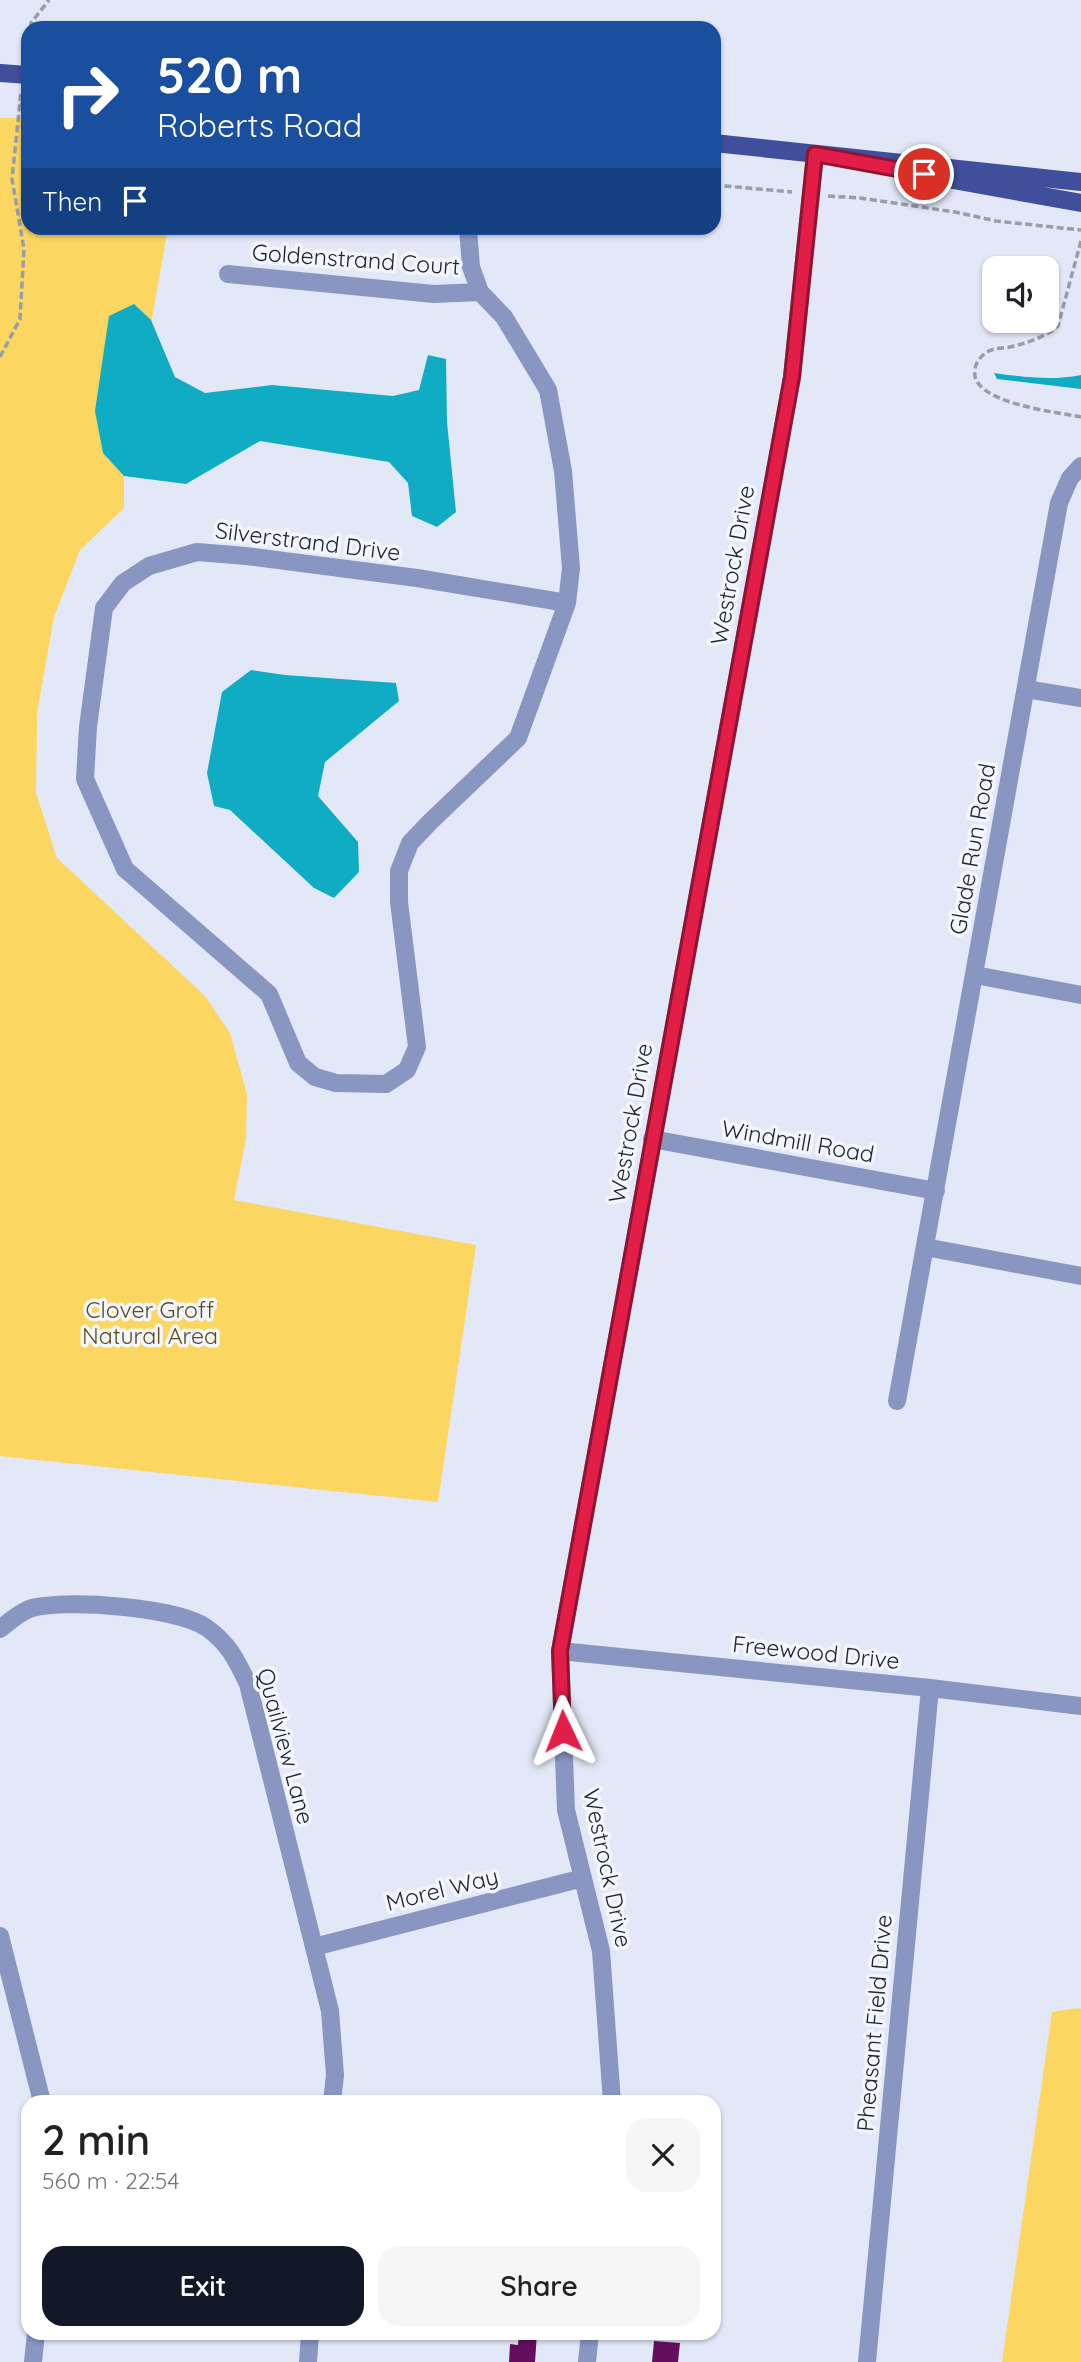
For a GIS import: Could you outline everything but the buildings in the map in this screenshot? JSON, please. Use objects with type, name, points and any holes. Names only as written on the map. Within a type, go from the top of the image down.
[{"type":"main road","points":[[0,72],[21,74]]},
{"type":"main road","points":[[721,145],[1081,182]]},
{"type":"main road","points":[[815,154],[1081,203]]},
{"type":"street","name":"Westrock Drive","points":[[611,2095],[601,1951],[566,1810],[560,1651],[792,377],[815,154]]},
{"type":"street","points":[[469,235],[471,267],[480,292],[505,317],[548,390],[562,471],[570,554],[567,603]]},
{"type":"street","name":"Goldenstrand Court","points":[[228,274],[434,294],[480,292]]},
{"type":"street","name":"Glade Run Road","points":[[897,1401],[1059,503],[1070,478],[1081,466]]},
{"type":"street","name":"Silverstrand Drive","points":[[197,552],[417,578],[567,603],[518,738],[410,844],[399,871],[399,902],[417,1047],[407,1070],[386,1084],[336,1083],[315,1077],[298,1063],[269,994],[125,869],[85,779],[88,727],[104,608],[123,583],[149,566],[197,552]]},
{"type":"street","points":[[1026,689],[1081,698]]},
{"type":"street","points":[[975,975],[1081,995]]},
{"type":"street","name":"Windmill Road","points":[[652,1139],[936,1191]]},
{"type":"street","points":[[925,1247],[1081,1276]]},
{"type":"street","name":"Quailview Lane","points":[[0,1629],[30,1609],[72,1603],[173,1614],[205,1626],[231,1649],[247,1684],[330,2011],[335,2075],[333,2095]]},
{"type":"street","name":"Freewood Drive","points":[[560,1651],[1073,1704]]},
{"type":"street","name":"Pheasant Field Drive","points":[[866,2362],[930,1688]]},
{"type":"street","name":"Morel Way","points":[[314,1947],[583,1878]]},
{"type":"street","points":[[0,1936],[40,2095]]},
{"type":"street","points":[[33,2362],[35,2340]]},
{"type":"street","points":[[307,2362],[309,2340]]},
{"type":"street","points":[[587,2362],[589,2340]]},
{"type":"path","points":[[33,21],[49,0]]},
{"type":"path","points":[[0,357],[20,319],[23,248],[12,179],[21,99]]},
{"type":"path","points":[[721,186],[860,198],[996,221],[1081,230]]},
{"type":"path","points":[[1081,241],[1058,326],[1047,335],[984,354],[975,368],[974,375],[977,384],[990,395],[1013,403],[1081,417]]},
{"type":"green space","name":"Clover Groff Natural Area","points":[[0,118],[21,118],[21,235],[167,235],[124,476],[124,508],[80,550],[54,617],[37,713],[36,793],[57,858],[205,996],[230,1033],[247,1094],[246,1139],[234,1200],[476,1245],[438,1502],[0,1456]]},
{"type":"green space","points":[[1081,2009],[1081,2362],[1002,2362],[1052,2012]]},
{"type":"water","points":[[134,304],[151,320],[175,377],[205,393],[272,385],[393,396],[419,390],[428,355],[446,359],[447,422],[456,512],[437,527],[412,516],[408,483],[389,462],[260,441],[186,484],[124,476],[103,453],[95,411],[109,316]]},
{"type":"water","points":[[994,373],[1048,378],[1081,375],[1081,389],[997,379]]},
{"type":"water","points":[[251,670],[396,683],[399,701],[325,762],[318,796],[358,842],[359,872],[334,898],[314,888],[230,810],[214,806],[207,773],[222,692]]},
{"type":"route","points":[[563,1731],[560,1651],[792,377],[815,154],[924,174]]}]
